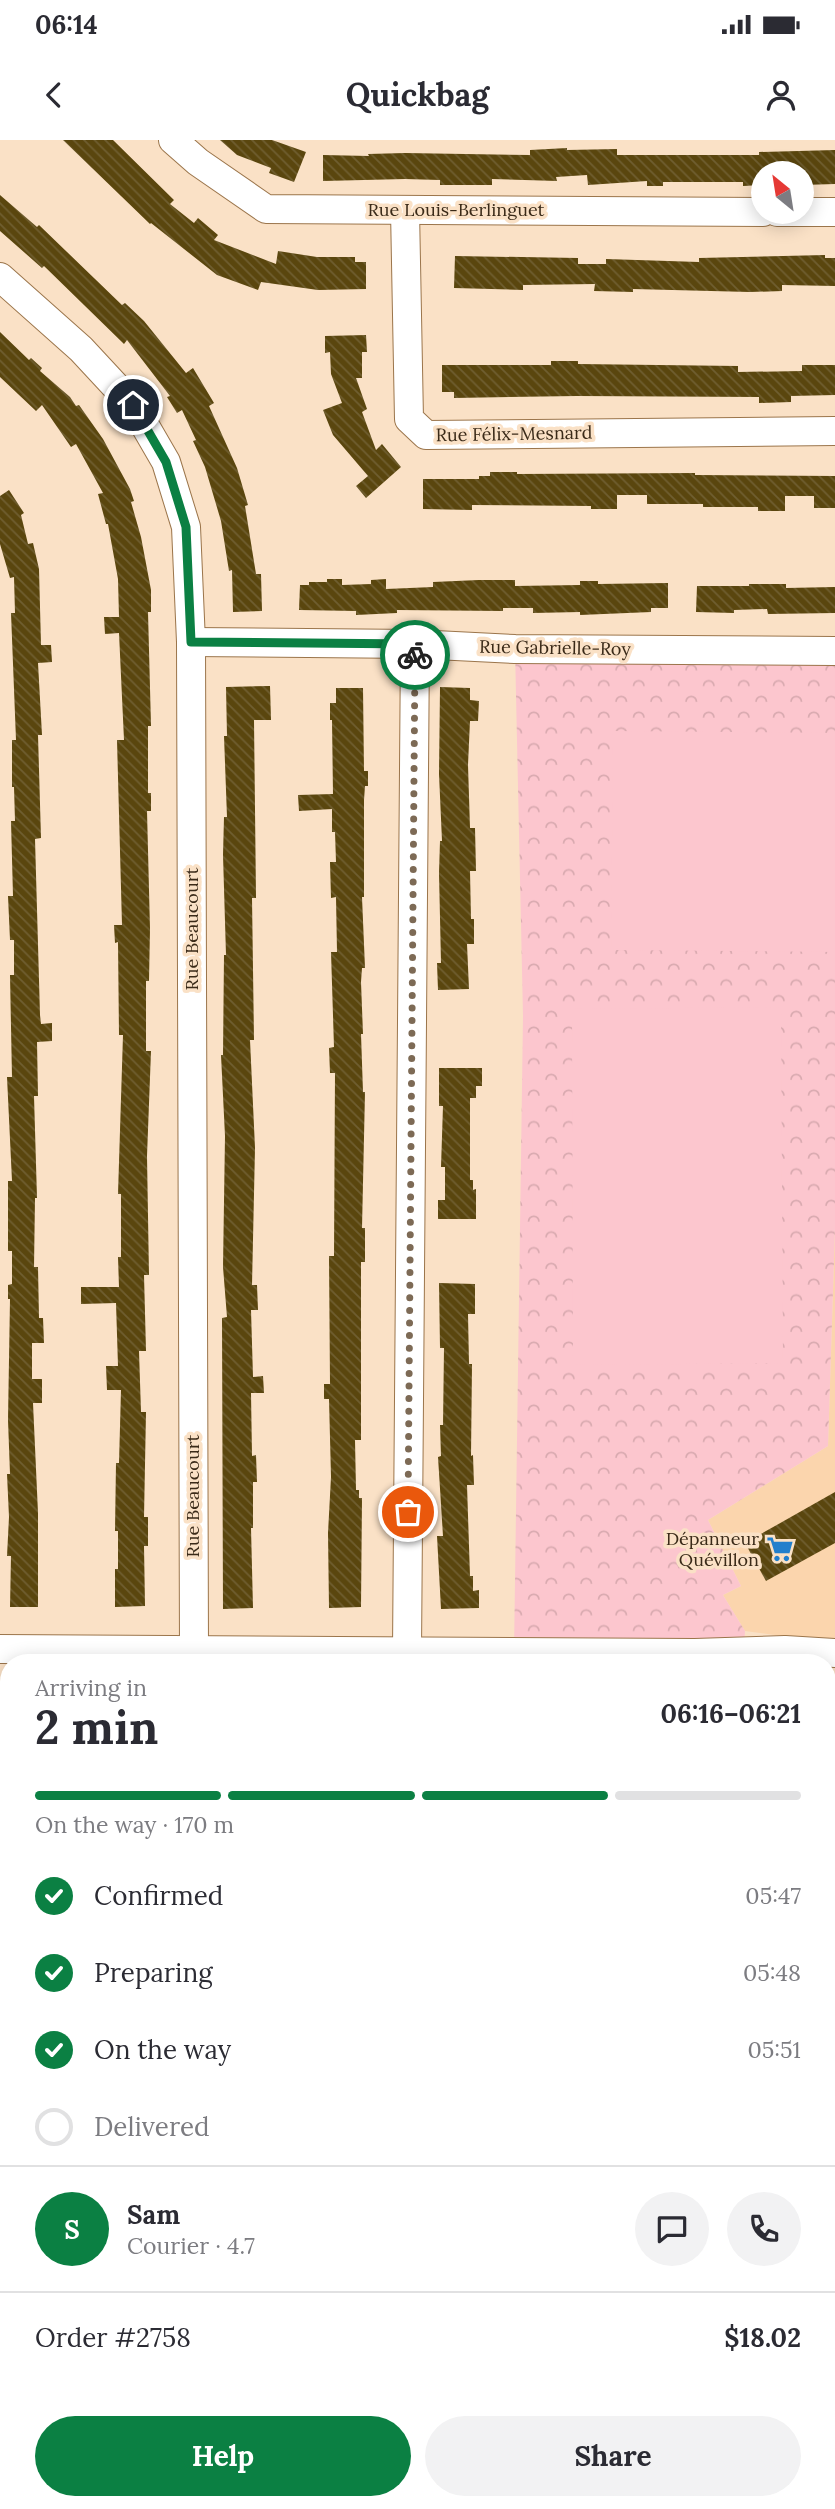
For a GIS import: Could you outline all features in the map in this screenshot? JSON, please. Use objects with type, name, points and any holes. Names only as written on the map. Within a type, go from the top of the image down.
[{"type":"street","name":"Rue Louis-Berlinguet","points":[[173,140],[198,162],[266,209],[751,212]]},
{"type":"street","name":"Rue Félix-Mesnard","points":[[405,210],[409,419],[426,435],[835,431]]},
{"type":"street","points":[[814,212],[835,212]]},
{"type":"street","name":"Rue Beaucourt","points":[[0,277],[81,349],[133,405],[166,462],[186,527],[191,642],[194,1650]]},
{"type":"street","name":"Rue Gabrielle-Roy","points":[[191,642],[415,644],[515,649],[835,651]]},
{"type":"street","points":[[407,1651],[415,644]]},
{"type":"street","points":[[0,1649],[407,1651],[460,1654]]},
{"type":"street","points":[[650,1654],[785,1650],[835,1653]]},
{"type":"shaded area","points":[[835,1228],[835,1643],[745,1631],[723,1595],[741,1586],[708,1520],[828,1446]]},
{"type":"green space","points":[[515,649],[835,651],[835,1228],[828,1446],[708,1520],[741,1586],[723,1595],[745,1631],[744,1654],[514,1652],[523,1016]]},
{"type":"green space","points":[[613,731],[835,733],[835,952],[611,950]]},
{"type":"green space","points":[[781,1007],[783,1363],[573,1365],[572,1009]]},
{"type":"building","points":[[63,140],[113,140],[174,200],[170,204],[194,223],[198,218],[218,235],[214,240],[276,264],[278,251],[317,257],[355,257],[355,262],[366,262],[366,289],[318,290],[261,282],[258,290],[217,275],[150,224]]},
{"type":"building","points":[[220,140],[272,140],[306,152],[294,182],[269,173],[271,168],[237,155]]},
{"type":"building","points":[[617,149],[617,155],[759,155],[759,152],[835,150],[835,184],[814,185],[814,161],[751,161],[751,186],[743,186],[743,182],[663,182],[663,186],[647,186],[647,181],[588,185],[587,175],[556,177],[557,181],[492,179],[492,185],[440,185],[440,180],[405,179],[323,181],[323,155],[530,155],[530,150]]},
{"type":"building","points":[[0,195],[37,227],[39,225],[122,305],[125,303],[144,321],[186,373],[193,368],[214,403],[209,406],[237,468],[248,505],[245,506],[256,574],[261,574],[262,611],[233,612],[232,570],[229,571],[221,521],[205,467],[193,441],[196,440],[182,410],[177,413],[167,397],[170,396],[127,340],[124,344],[44,266],[42,268],[0,231]]},
{"type":"building","points":[[825,255],[825,258],[835,258],[835,286],[782,285],[782,291],[750,292],[633,289],[633,292],[594,291],[595,284],[523,285],[523,290],[454,288],[455,256],[578,258],[578,264],[606,264],[606,259],[699,262],[699,258]]},
{"type":"building","points":[[0,332],[29,360],[31,358],[42,368],[40,371],[70,397],[76,406],[79,405],[103,439],[134,501],[131,502],[151,590],[151,612],[148,612],[151,726],[148,726],[148,793],[151,793],[151,811],[147,811],[150,929],[149,981],[146,981],[146,1051],[151,1051],[147,1156],[149,1275],[144,1275],[146,1351],[139,1351],[141,1412],[146,1412],[144,1517],[148,1517],[148,1546],[144,1546],[145,1606],[115,1607],[115,1569],[118,1569],[118,1531],[115,1531],[116,1463],[119,1463],[121,1390],[107,1390],[106,1366],[118,1366],[116,1303],[81,1304],[81,1287],[119,1287],[118,1257],[121,1257],[121,1194],[118,1194],[123,1035],[119,1035],[118,942],[115,943],[114,925],[122,925],[117,740],[124,740],[119,633],[105,634],[104,617],[119,617],[118,579],[108,524],[98,494],[103,493],[76,444],[71,447],[42,405],[36,411],[0,377]]},
{"type":"building","points":[[366,335],[367,352],[362,352],[362,378],[356,378],[367,409],[362,412],[376,450],[382,444],[401,467],[366,498],[356,486],[368,476],[333,435],[323,410],[342,403],[331,374],[330,352],[325,353],[325,336]]},
{"type":"building","points":[[551,361],[578,361],[578,364],[738,366],[738,372],[802,371],[802,365],[835,365],[835,395],[791,396],[791,402],[759,403],[759,397],[454,398],[454,392],[442,392],[442,365],[551,365]]},
{"type":"building","points":[[490,472],[835,476],[835,508],[814,508],[814,496],[785,496],[785,511],[758,511],[758,507],[647,504],[647,495],[617,495],[617,509],[591,509],[591,506],[472,505],[472,510],[423,509],[423,479],[479,479],[479,476],[490,476]]},
{"type":"building","points":[[9,490],[24,513],[21,515],[28,544],[33,543],[39,569],[41,645],[51,645],[52,662],[38,663],[42,735],[38,735],[41,838],[35,839],[40,1015],[41,1024],[52,1023],[52,1041],[37,1042],[38,1096],[34,1096],[37,1198],[34,1267],[38,1267],[39,1318],[43,1318],[44,1343],[32,1343],[32,1379],[42,1379],[42,1403],[33,1403],[38,1513],[38,1607],[10,1607],[11,1556],[7,1556],[7,1474],[10,1474],[8,1285],[12,1284],[12,1251],[8,1251],[8,1181],[12,1181],[7,1077],[12,1077],[10,975],[14,975],[14,940],[10,940],[8,896],[13,896],[11,821],[15,821],[12,740],[16,740],[11,613],[15,613],[14,577],[10,578],[0,544],[0,496]]},
{"type":"building","points":[[327,579],[342,579],[342,585],[371,584],[371,580],[386,579],[386,589],[433,587],[433,582],[479,580],[515,580],[515,586],[580,585],[580,581],[598,581],[598,584],[668,583],[668,608],[651,608],[651,612],[580,615],[580,612],[533,613],[533,608],[503,608],[503,611],[397,610],[397,613],[356,615],[356,611],[299,610],[300,585],[327,582]]},
{"type":"building","points":[[786,584],[786,588],[835,587],[835,613],[768,614],[767,609],[734,610],[734,613],[696,612],[697,586]]},
{"type":"building","points":[[270,686],[271,720],[254,720],[256,898],[252,898],[254,1040],[250,1040],[255,1148],[252,1285],[257,1285],[258,1310],[251,1310],[253,1377],[263,1376],[264,1393],[251,1393],[252,1456],[256,1455],[257,1482],[253,1482],[251,1528],[253,1608],[223,1609],[222,1318],[227,1317],[223,1267],[225,1136],[221,1055],[226,955],[223,855],[224,817],[227,817],[224,736],[227,736],[226,687]]},
{"type":"building","points":[[440,687],[470,688],[470,700],[479,701],[478,721],[470,721],[468,765],[470,828],[475,828],[476,871],[470,871],[474,944],[467,944],[469,989],[438,990],[437,963],[441,963],[439,873],[442,841],[439,774]]},
{"type":"building","points":[[336,688],[363,688],[364,771],[368,771],[364,800],[362,897],[365,968],[362,968],[361,982],[365,1092],[362,1228],[365,1228],[365,1262],[361,1262],[361,1440],[355,1440],[356,1490],[359,1490],[359,1498],[362,1498],[361,1607],[329,1608],[328,1533],[331,1477],[329,1399],[324,1399],[324,1384],[330,1384],[329,1256],[334,1256],[335,1073],[330,1073],[329,1048],[334,1047],[331,952],[337,952],[336,897],[331,898],[330,862],[336,862],[335,832],[332,832],[332,809],[299,811],[298,795],[333,794],[330,703],[336,703]]},
{"type":"building","points":[[439,1068],[482,1068],[482,1086],[476,1086],[476,1098],[470,1098],[470,1180],[473,1180],[473,1190],[476,1189],[476,1219],[438,1219],[438,1200],[445,1200],[445,1167],[441,1167],[443,1106],[439,1106]]},
{"type":"building","points":[[439,1283],[475,1284],[475,1314],[468,1314],[469,1364],[472,1364],[471,1456],[473,1455],[474,1485],[467,1485],[470,1576],[473,1576],[473,1591],[479,1590],[479,1608],[441,1609],[437,1536],[443,1536],[438,1457],[441,1456],[440,1425],[443,1425],[444,1348],[440,1348]]},
{"type":"building","points":[[835,1492],[835,1543],[766,1581],[745,1543]]},
{"type":"way so far","points":[[408,1512],[415,655]]},
{"type":"place","name":"Dépanneur Quévillon","points":[[780,1549]]},
{"type":"route","points":[[133,405],[166,462],[186,527],[191,642],[415,644],[415,655]]}]
